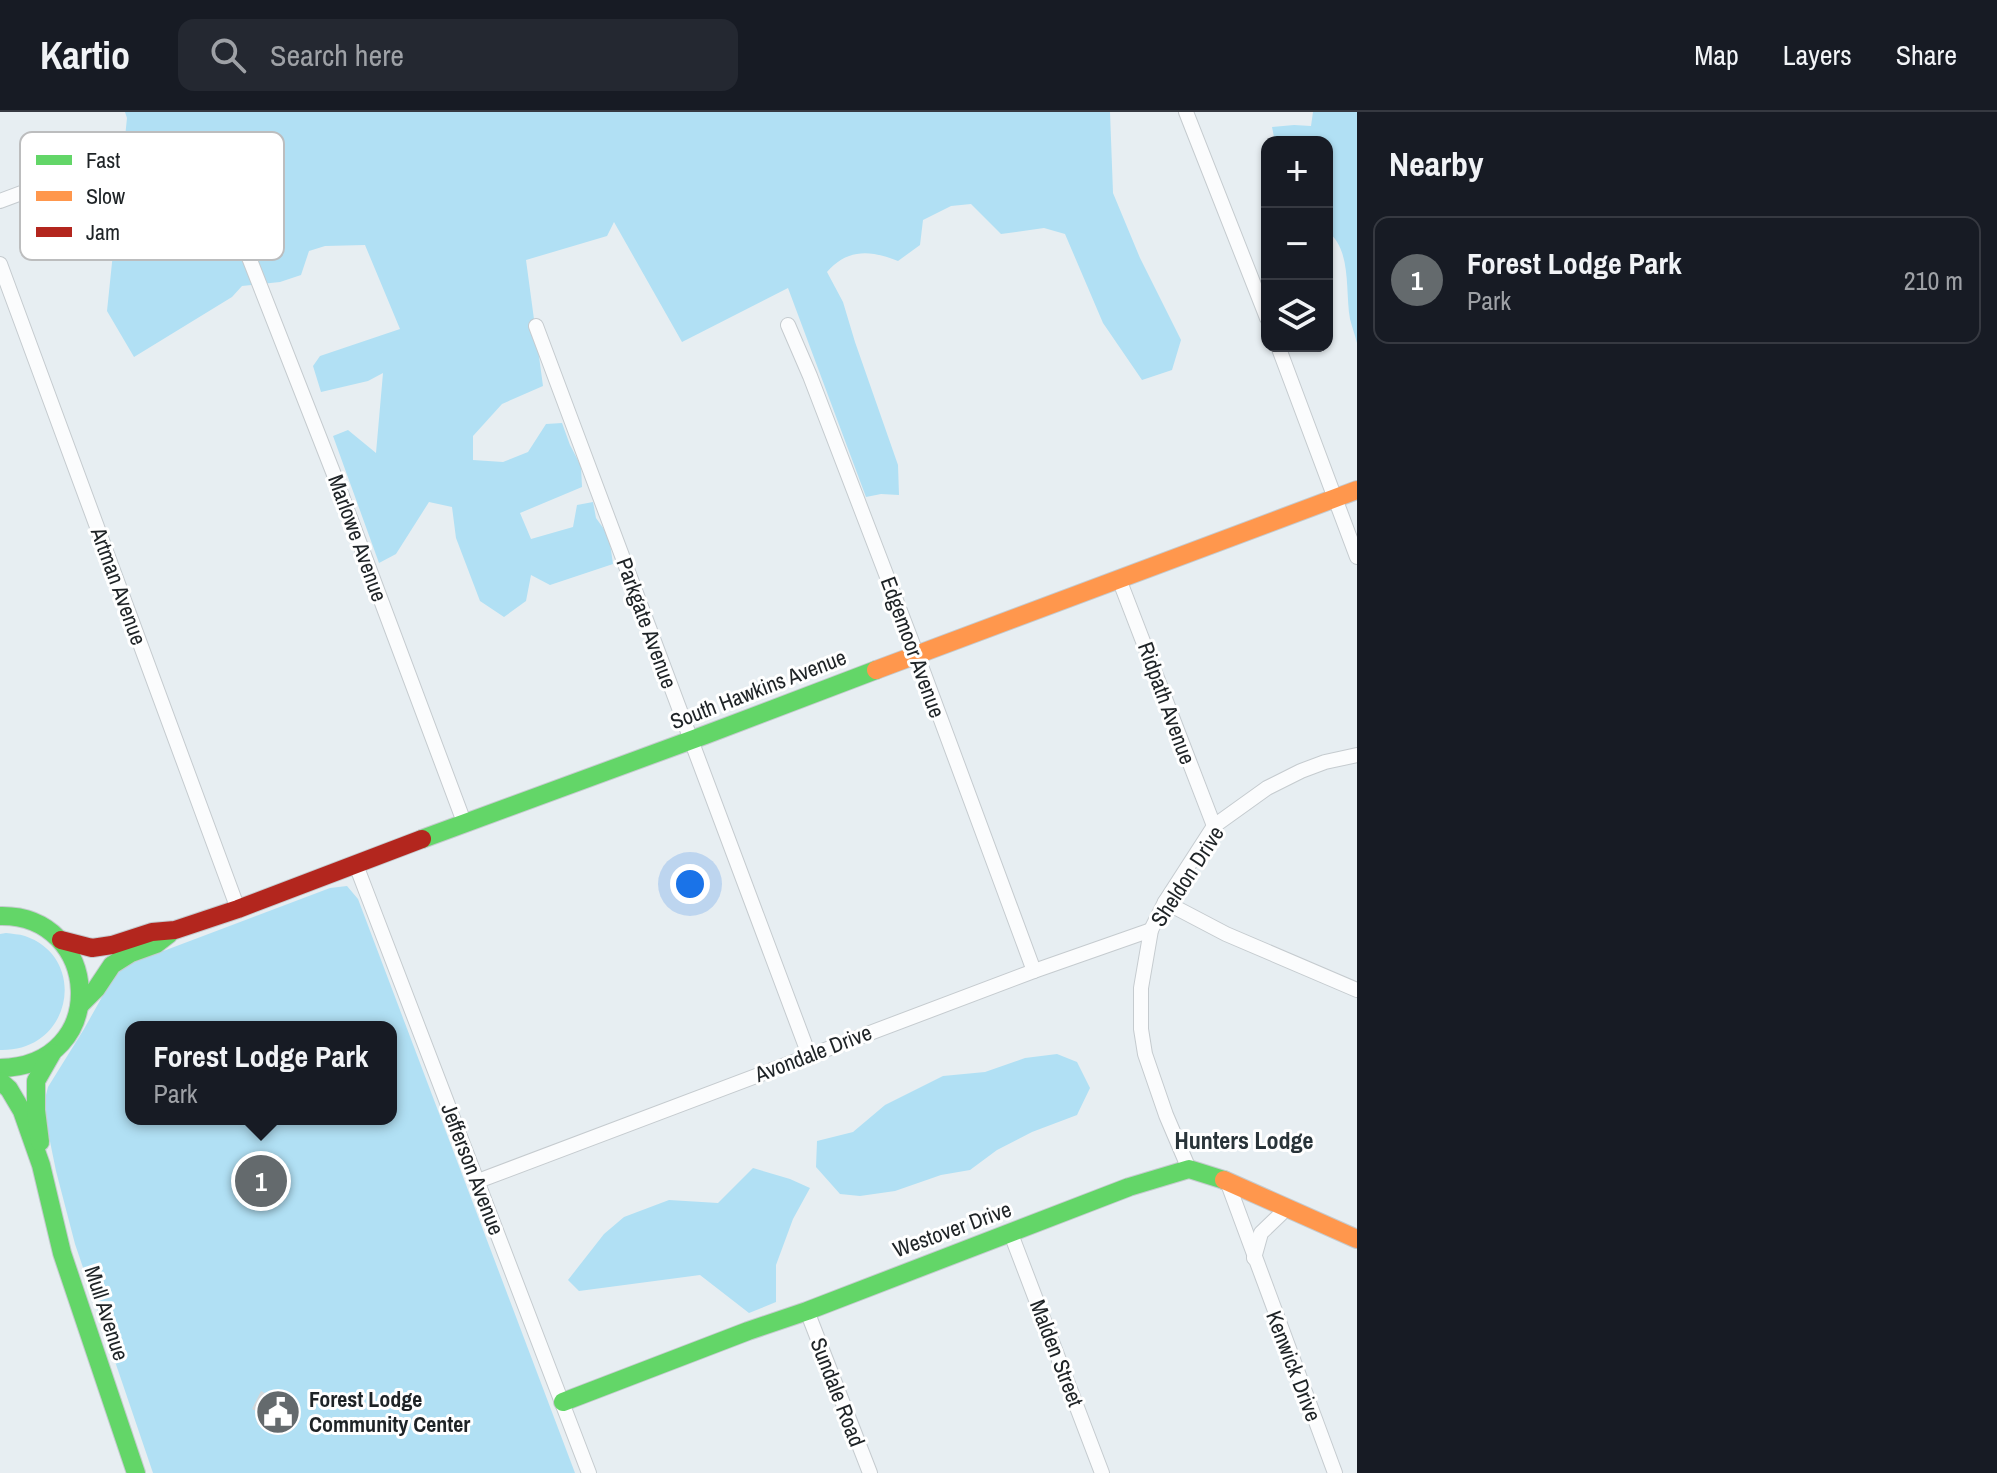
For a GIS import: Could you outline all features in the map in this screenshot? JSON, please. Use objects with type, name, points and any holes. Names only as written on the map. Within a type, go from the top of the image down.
[{"type":"main road","name":"South Hawkins Avenue","points":[[61,940],[92,948],[112,945],[152,932],[175,930],[238,909],[1357,490]]},
{"type":"main road","points":[[2,914],[26,918],[45,927],[61,940],[72,954],[78,971],[80,1005]]},
{"type":"main road","name":"South Hawkins Avenue","points":[[80,1005],[96,989],[112,965],[131,953],[156,944],[175,930]]},
{"type":"main road","name":"Mull Avenue","points":[[41,1165],[36,1081],[52,1053],[70,1032],[80,1005]]},
{"type":"main road","points":[[0,1068],[17,1068],[52,1053]]},
{"type":"main road","name":"Mull Avenue","points":[[0,1081],[9,1089],[22,1111],[41,1165],[62,1253],[136,1473]]},
{"type":"main road","points":[[1189,1169],[1227,1181],[1357,1239]]},
{"type":"main road","name":"Westover Drive","points":[[563,1402],[1129,1187],[1189,1169]]},
{"type":"street","points":[[1186,112],[1261,303]]},
{"type":"street","points":[[0,201],[20,194]]},
{"type":"street","name":"Marlowe Avenue","points":[[250,260],[464,822]]},
{"type":"street","name":"Artman Avenue","points":[[0,264],[238,909]]},
{"type":"street","name":"Edgemoor Avenue","points":[[788,325],[917,655],[1034,971]]},
{"type":"street","name":"Parkgate Avenue","points":[[536,326],[809,1055]]},
{"type":"street","points":[[1280,352],[1357,557]]},
{"type":"street","name":"Ridpath Avenue","points":[[1119,579],[1214,826]]},
{"type":"street","name":"Sheldon Drive","points":[[1189,1169],[1145,1054],[1141,1029],[1141,988],[1151,930],[1165,902],[1214,826],[1278,782],[1325,762],[1357,755]]},
{"type":"street","name":"Jefferson Avenue","points":[[356,865],[589,1473]]},
{"type":"street","points":[[1165,902],[1226,934],[1357,990]]},
{"type":"street","name":"Avondale Drive","points":[[478,1181],[1034,971],[1151,930]]},
{"type":"street","name":"Kenwick Drive","points":[[1227,1181],[1335,1473]]},
{"type":"street","points":[[1254,1259],[1261,1233],[1286,1209]]},
{"type":"street","name":"Malden Street","points":[[1011,1234],[1102,1473]]},
{"type":"street","name":"Sundale Road","points":[[807,1311],[870,1473]]},
{"type":"shaded area","points":[[125,112],[1110,112],[1113,193],[1140,258],[1181,340],[1172,370],[1142,380],[1103,323],[1065,234],[1044,228],[1001,234],[971,204],[951,206],[923,220],[920,245],[898,261],[869,253],[843,259],[827,272],[843,302],[898,465],[899,495],[866,497],[788,288],[682,342],[614,222],[607,236],[526,260],[543,386],[502,404],[473,436],[473,460],[503,462],[528,452],[546,424],[562,423],[581,466],[582,487],[520,513],[531,539],[573,527],[577,505],[593,502],[596,518],[609,536],[613,564],[550,585],[531,575],[526,601],[504,617],[480,601],[456,538],[452,507],[429,502],[396,554],[379,563],[333,436],[348,430],[376,453],[383,373],[368,381],[321,392],[313,366],[320,356],[400,329],[365,245],[325,246],[309,251],[301,275],[280,282],[242,286],[232,297],[134,357],[107,311],[112,260],[284,260],[284,132],[126,132]]},
{"type":"shaded area","points":[[1313,112],[1357,112],[1357,343],[1350,319],[1344,259],[1333,237],[1333,136],[1274,136],[1272,127],[1311,126]]},
{"type":"shaded area","points":[[347,886],[358,899],[575,1473],[153,1473],[75,1244],[43,1107],[48,1087],[115,974],[129,964],[330,888]]},
{"type":"shaded area","points":[[0,934],[25,936],[45,947],[58,963],[64,982],[64,1002],[56,1021],[43,1036],[24,1047],[0,1050]]},
{"type":"shaded area","points":[[1057,1054],[1077,1062],[1090,1088],[1077,1115],[1032,1132],[997,1150],[970,1170],[941,1175],[895,1191],[860,1196],[840,1194],[816,1167],[817,1141],[853,1132],[885,1105],[943,1076],[985,1072],[1025,1058]]},
{"type":"shaded area","points":[[753,1168],[810,1188],[793,1219],[776,1265],[776,1302],[749,1313],[700,1275],[579,1291],[568,1280],[604,1234],[624,1217],[669,1200],[718,1203]]},
{"type":"building","name":"Forest Lodge Community Center","points":[[261,1391],[299,1411],[290,1429],[280,1424],[275,1433],[257,1424],[262,1414],[252,1409]]},
{"type":"traffic: fast","points":[[422,839],[876,670]]},
{"type":"traffic: fast","points":[[0,916],[34,922],[58,939],[74,963],[80,990],[76,1018],[61,1043],[36,1061],[0,1068]]},
{"type":"traffic: fast","points":[[80,1005],[96,989],[112,965],[131,953],[156,944],[169,934]]},
{"type":"traffic: fast","points":[[40,1142],[36,1081],[52,1053]]},
{"type":"traffic: fast","points":[[0,1081],[9,1089],[22,1111],[41,1165],[62,1253],[136,1473]]},
{"type":"traffic: fast","points":[[563,1402],[1129,1187],[1189,1169],[1224,1180]]},
{"type":"traffic: slow","points":[[876,670],[1357,490]]},
{"type":"traffic: slow","points":[[1224,1180],[1357,1239]]},
{"type":"traffic: jam","points":[[61,940],[92,948],[152,932],[175,930],[422,839]]},
{"type":"place","name":"Forest Lodge Park","points":[[261,1181]]},
{"type":"place","name":"Forest Lodge Community Center","points":[[278,1412]]},
{"type":"district","name":"Hunters Lodge","points":[[1244,1141]]}]
